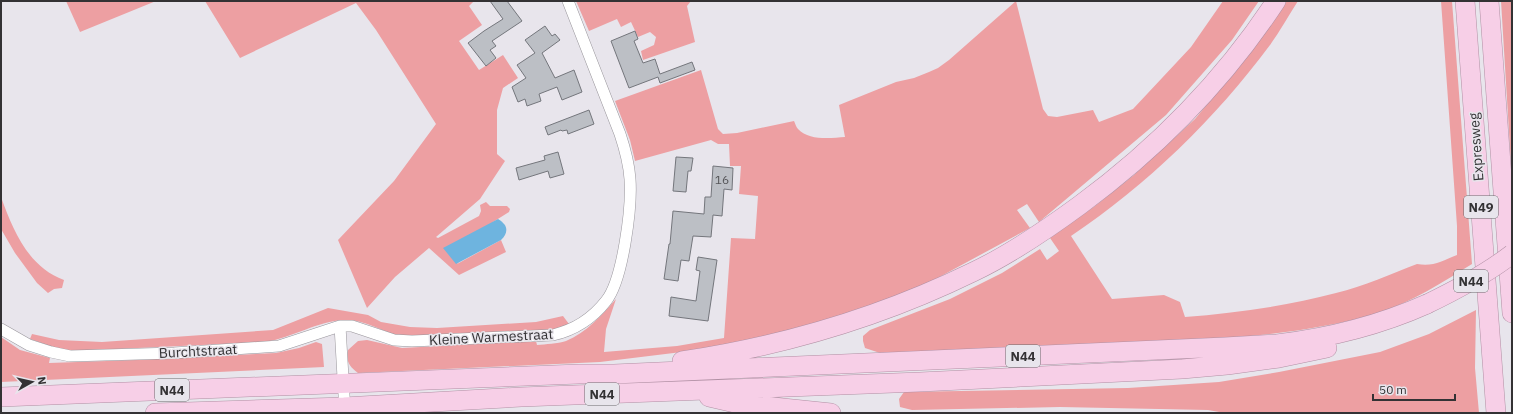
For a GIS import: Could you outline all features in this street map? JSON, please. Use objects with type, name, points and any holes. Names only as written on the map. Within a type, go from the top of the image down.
[{"type":"highway","points":[[579,374],[684,361],[799,337],[838,326],[907,301],[981,268],[1034,238],[1103,188],[1157,142],[1213,84],[1276,1]]},
{"type":"highway","name":"Expresweg","points":[[1465,1],[1496,413]]},
{"type":"highway","name":"Expresweg","points":[[1489,1],[1512,313]]},
{"type":"highway","name":"N44","points":[[1,397],[579,374],[622,374],[1277,344],[1316,338],[1366,326],[1404,314],[1428,310],[1471,281],[1497,266],[1512,254]]},
{"type":"highway","points":[[684,391],[920,382],[1227,365],[1285,357],[1356,341],[1383,333],[1428,310],[1474,292],[1512,265]]},
{"type":"highway","name":"N44","points":[[155,413],[345,410],[521,397],[684,391],[736,403],[831,413]]},
{"type":"street","name":"Kleine Warmestraat","points":[[340,326],[352,326],[394,340],[412,341],[553,335],[569,331],[581,324],[607,300],[620,270],[623,256],[630,180],[626,152],[620,134],[568,1]]},
{"type":"street","name":"Burchtstraat","points":[[1,328],[29,345],[70,356],[174,353],[279,346],[340,326]]},
{"type":"street","points":[[340,326],[345,410]]},
{"type":"shaded area","points":[[66,1],[156,1],[80,32]]},
{"type":"shaded area","points":[[205,1],[474,1],[469,6],[482,25],[459,41],[479,70],[503,55],[518,78],[503,88],[497,110],[497,154],[505,161],[480,199],[436,237],[438,238],[479,216],[481,211],[480,205],[486,202],[490,206],[507,206],[510,209],[509,212],[493,222],[457,264],[501,240],[506,252],[459,275],[429,248],[395,277],[367,308],[338,240],[394,181],[436,124],[376,30],[356,3],[240,58]]},
{"type":"shaded area","points":[[576,1],[691,1],[687,6],[695,42],[643,60],[641,51],[654,45],[656,37],[650,32],[638,37],[631,22],[621,27],[617,19],[589,31]]},
{"type":"shaded area","points":[[1016,1],[1043,109],[1048,116],[1057,117],[1093,110],[1099,122],[1133,109],[1191,47],[1223,1],[1259,1],[1232,40],[1166,115],[1039,222],[1027,204],[1017,210],[1030,228],[932,281],[869,307],[780,335],[690,351],[600,362],[358,373],[349,363],[347,358],[348,350],[358,341],[367,340],[402,348],[536,341],[537,345],[563,342],[573,338],[587,328],[616,299],[606,329],[604,352],[677,346],[724,338],[731,238],[755,239],[758,196],[739,194],[741,166],[730,166],[729,144],[718,144],[711,140],[635,161],[630,140],[615,101],[701,70],[718,129],[723,134],[737,133],[794,121],[798,129],[803,133],[814,137],[845,137],[839,105],[896,82],[914,78],[938,68]]},
{"type":"shaded area","points":[[1287,1],[1298,1],[1270,45],[1249,72],[1203,125],[1153,173],[1071,236],[1112,299],[1164,295],[1180,302],[1185,317],[1242,311],[1299,302],[1336,293],[1417,264],[1433,264],[1457,255],[1457,226],[1441,1],[1452,1],[1472,264],[1427,291],[1391,308],[1349,321],[1319,327],[1229,338],[927,352],[880,353],[865,348],[863,336],[870,330],[950,299],[1002,273],[1040,249],[1047,260],[1059,251],[1050,238],[1095,206],[1134,175],[1195,119],[1239,66]]},
{"type":"shaded area","points":[[1501,1],[1512,1],[1512,181]]},
{"type":"shaded area","points":[[1,197],[17,234],[31,257],[51,274],[64,280],[62,288],[54,289],[48,293],[37,283],[15,253],[1,229]]},
{"type":"shaded area","points":[[328,308],[368,315],[381,322],[410,327],[437,328],[536,322],[563,316],[569,324],[555,331],[401,336],[352,320],[345,320],[324,323],[285,337],[265,342],[73,351],[53,347],[30,339],[32,334],[59,340],[102,342],[273,330]]},
{"type":"shaded area","points":[[1476,310],[1475,368],[1479,413],[1225,413],[1208,410],[1060,407],[912,410],[900,407],[899,399],[904,392],[1128,388],[1219,382],[1279,372],[1380,352],[1429,334]]},
{"type":"shaded area","points":[[1,337],[20,350],[50,358],[49,363],[276,353],[299,348],[316,342],[322,344],[324,367],[1,382]]},
{"type":"water","points":[[498,219],[504,224],[506,229],[504,237],[456,264],[443,248]]},
{"type":"building","points":[[490,1],[507,1],[522,21],[492,41],[496,46],[490,50],[496,58],[486,66],[468,43],[503,19]]},
{"type":"building","points":[[545,26],[552,36],[555,34],[560,40],[542,53],[555,78],[574,70],[582,92],[562,100],[557,87],[539,94],[541,101],[527,106],[525,99],[518,102],[512,87],[526,78],[517,65],[535,53],[525,40]]},
{"type":"building","points":[[635,31],[638,39],[634,41],[643,63],[655,59],[660,74],[692,62],[695,70],[660,83],[658,77],[629,88],[611,41]]},
{"type":"building","points":[[589,110],[594,124],[568,134],[567,130],[561,130],[548,135],[545,127]]},
{"type":"building","points":[[558,152],[564,174],[550,178],[548,171],[519,180],[516,168],[545,160],[544,156]]},
{"type":"building","points":[[676,157],[693,158],[691,171],[688,171],[686,192],[673,191]]},
{"type":"building","points":[[713,166],[733,168],[732,190],[724,189],[722,216],[713,215],[711,237],[693,236],[689,261],[681,260],[678,281],[664,279],[670,244],[673,211],[704,214],[705,197],[711,197]]},
{"type":"building","points":[[698,257],[717,260],[708,321],[669,316],[671,297],[696,301],[700,271],[696,270]]}]
